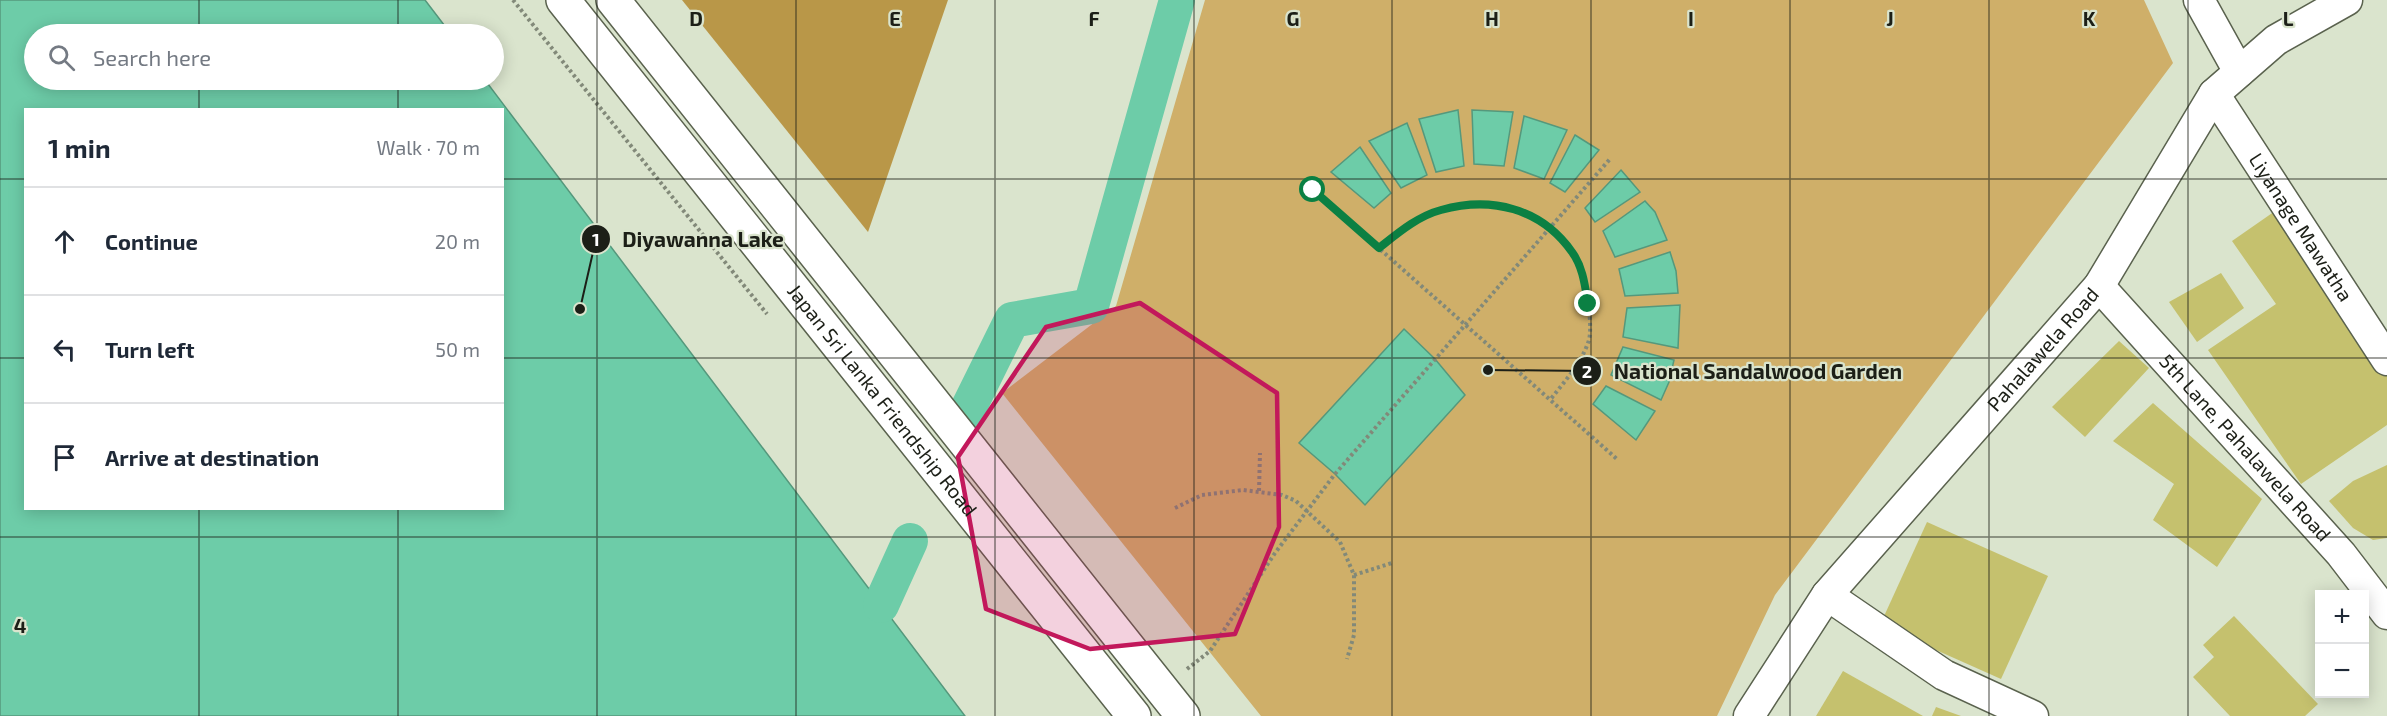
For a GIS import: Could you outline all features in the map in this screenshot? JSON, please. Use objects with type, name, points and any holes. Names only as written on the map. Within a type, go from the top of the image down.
[{"type":"main road","name":"Japan Sri Lanka Friendship Road","points":[[563,0],[1134,716]]},
{"type":"main road","name":"Japan Sri Lanka Friendship Road","points":[[614,0],[1183,716]]},
{"type":"street","points":[[2199,0],[2239,72]]},
{"type":"street","name":"Pahalawela Road","points":[[1749,716],[1827,595],[2099,286],[2214,94],[2276,40],[2347,0]]},
{"type":"street","name":"Liyanage Mawatha","points":[[2214,94],[2387,360]]},
{"type":"street","name":"5th Lane, Pahalawela Road","points":[[2099,286],[2341,554],[2387,614]]},
{"type":"street","points":[[1827,595],[1944,675],[2033,716]]},
{"type":"path","points":[[1210,651],[1306,510],[1610,159]]},
{"type":"path","points":[[1313,190],[1617,459]]},
{"type":"path","points":[[1379,248],[1406,226],[1440,210],[1481,203],[1516,208],[1549,229],[1572,252],[1583,276],[1588,304],[1590,340],[1577,366],[1550,400]]},
{"type":"path","points":[[1259,491],[1260,453]]},
{"type":"path","points":[[1175,508],[1202,495],[1243,490],[1282,495],[1296,501],[1340,542],[1354,575],[1354,635],[1347,659]]},
{"type":"path","points":[[1354,575],[1392,563]]},
{"type":"highlighted area","points":[[1140,303],[1277,393],[1279,527],[1235,634],[1090,649],[986,609],[958,457],[1046,327]]},
{"type":"shaded area","points":[[0,0],[425,0],[443,24],[24,24],[24,90],[493,90],[965,716],[0,716]]},
{"type":"shaded area","points":[[682,0],[948,0],[868,232]]},
{"type":"shaded area","points":[[1205,0],[2144,0],[2173,63],[1775,595],[1717,716],[1261,716],[1002,393],[1116,306]]},
{"type":"shaded area","points":[[1458,110],[1464,166],[1436,172],[1419,119]]},
{"type":"shaded area","points":[[1472,110],[1513,112],[1504,166],[1474,164]]},
{"type":"shaded area","points":[[1524,116],[1567,130],[1544,179],[1514,168]]},
{"type":"shaded area","points":[[1407,123],[1427,175],[1401,188],[1369,141]]},
{"type":"shaded area","points":[[1575,135],[1599,150],[1565,192],[1550,183]]},
{"type":"shaded area","points":[[1360,147],[1391,193],[1374,208],[1331,172]]},
{"type":"shaded area","points":[[1621,170],[1640,192],[1595,222],[1585,208]]},
{"type":"shaded area","points":[[1645,201],[1655,212],[1667,240],[1615,257],[1603,231]]},
{"type":"shaded area","points":[[1670,252],[1676,271],[1678,293],[1625,296],[1619,269]]},
{"type":"shaded area","points":[[1680,305],[1678,348],[1623,337],[1627,308]]},
{"type":"shaded area","points":[[1404,329],[1435,359],[1465,395],[1365,505],[1335,474],[1299,443]]},
{"type":"shaded area","points":[[1623,347],[1674,360],[1669,382],[1661,400],[1611,375]]},
{"type":"shaded area","points":[[1606,386],[1655,411],[1636,440],[1593,404]]},
{"type":"building","points":[[2278,209],[2387,367],[2387,425],[2301,484],[2208,350],[2276,304],[2232,241]]},
{"type":"building","points":[[2221,273],[2244,308],[2197,342],[2169,302]]},
{"type":"building","points":[[2119,341],[2149,368],[2085,437],[2052,407]]},
{"type":"building","points":[[2153,403],[2262,499],[2217,567],[2153,520],[2174,484],[2113,441]]},
{"type":"building","points":[[2387,465],[2387,538],[2373,540],[2353,528],[2329,501],[2353,481]]},
{"type":"building","points":[[1927,522],[2048,576],[2001,679],[1880,625]]},
{"type":"building","points":[[2234,616],[2318,704],[2305,716],[2230,716],[2193,677],[2214,657],[2203,645]]},
{"type":"building","points":[[1843,671],[1923,716],[1816,716]]},
{"type":"building","points":[[1936,707],[1961,716],[1932,716]]},
{"type":"waterway","points":[[967,411],[1012,320],[1091,306],[1177,0]]},
{"type":"waterway","points":[[881,605],[910,541]]},
{"type":"place","name":"Diyawanna Lake","points":[[580,309]]},
{"type":"place","name":"National Sandalwood Garden","points":[[1488,370]]},
{"type":"route","points":[[1313,190],[1379,248],[1406,226],[1440,210],[1481,203],[1516,208],[1549,229],[1572,252],[1583,276],[1588,304]]}]
